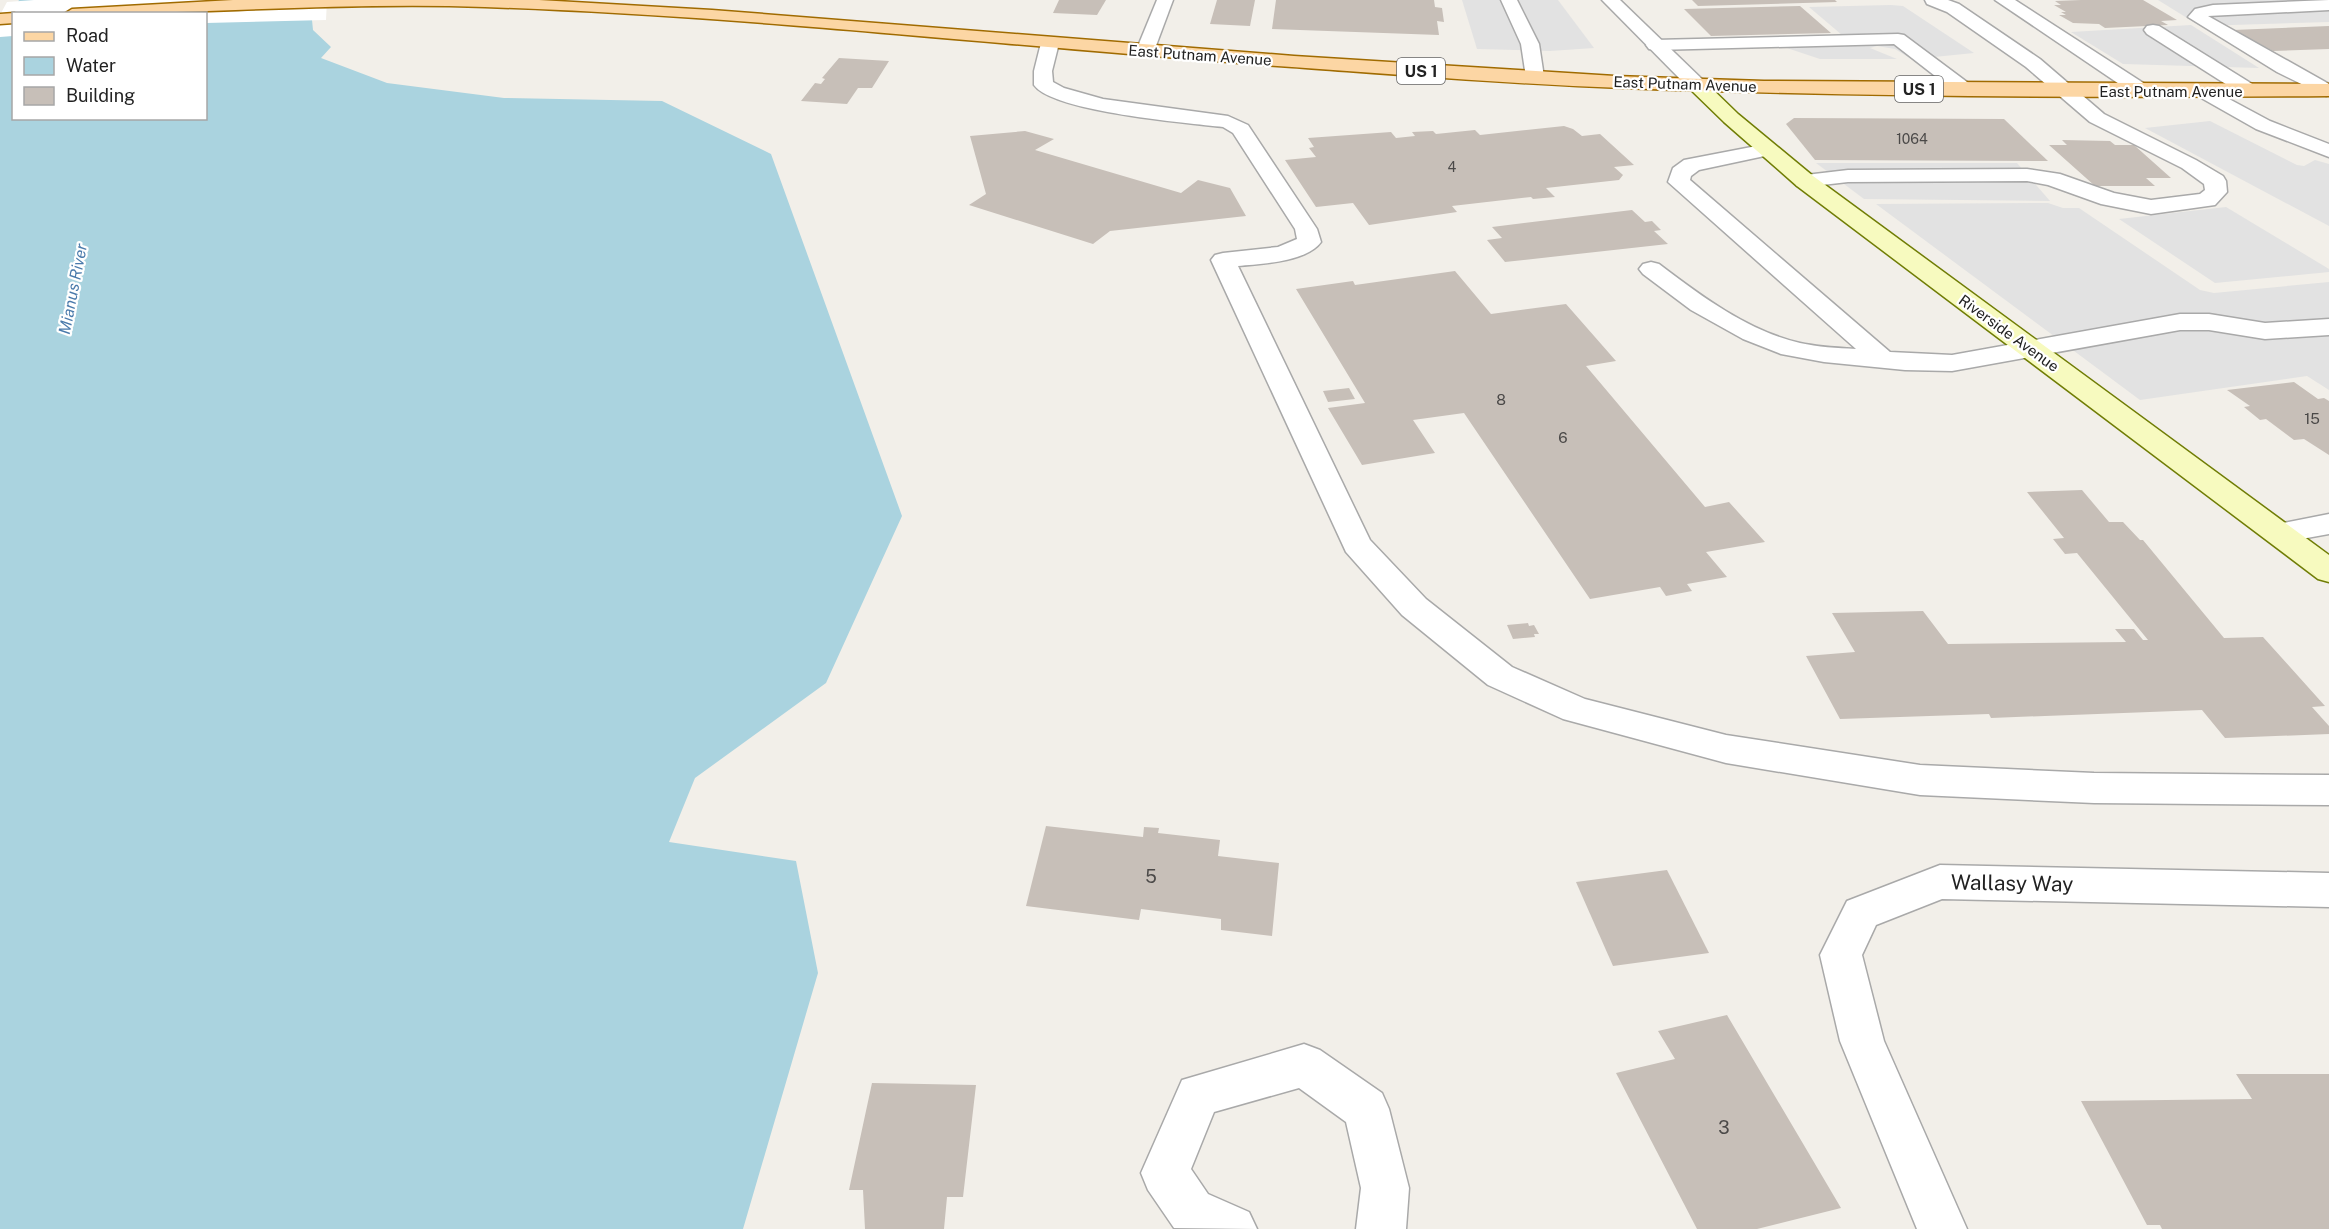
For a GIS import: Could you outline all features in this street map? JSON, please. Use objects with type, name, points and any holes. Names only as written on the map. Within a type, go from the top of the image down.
[{"type":"main road","name":"East Putnam Avenue","points":[[102,12],[209,5],[487,1],[712,15],[1145,51],[1535,77],[1697,85],[2063,90],[2328,90]]},
{"type":"street","points":[[1145,51],[1164,0]]},
{"type":"street","points":[[1509,0],[1530,44],[1535,77]]},
{"type":"street","points":[[1610,0],[1697,85]]},
{"type":"street","points":[[1804,181],[1848,176],[2037,176],[2135,205],[2151,207],[2207,200],[2216,192],[2215,181],[2189,164],[2097,118],[2033,63],[1953,8],[1933,0]]},
{"type":"street","points":[[2003,0],[2141,90]]},
{"type":"street","points":[[2328,90],[2284,68],[2197,17],[2201,13],[2213,10],[2329,5]]},
{"type":"street","points":[[2153,30],[2250,91]]},
{"type":"street","points":[[1655,45],[1898,39],[1964,89]]},
{"type":"street","points":[[1050,44],[1043,71],[1044,85],[1051,91],[1076,99],[1228,122],[1241,129],[1306,229],[1309,242],[1297,250],[1223,260],[1357,545],[1414,607],[1500,676],[1576,710],[1726,749],[1920,780],[2094,788],[2329,790]]},
{"type":"street","name":"Riverside Avenue","points":[[1697,85],[1804,181],[2329,571]]},
{"type":"street","points":[[2203,91],[2263,125],[2329,151]]},
{"type":"street","points":[[1767,150],[1692,165],[1681,173],[1679,182],[1882,358]]},
{"type":"street","points":[[1650,269],[1688,298],[1746,332],[1792,348],[1905,362],[1952,363],[2180,322],[2209,322],[2265,331],[2329,327]]},
{"type":"street","points":[[2279,533],[2329,524]]},
{"type":"street","name":"Wallasy Way","points":[[1942,1229],[1862,1041],[1841,955],[1861,913],[1940,882],[2329,890]]},
{"type":"street","points":[[1232,1229],[1191,1211],[1165,1173],[1198,1095],[1304,1065],[1366,1109],[1385,1188],[1381,1229]]},
{"type":"shaded area","points":[[1462,0],[1558,0],[1594,48],[1550,51],[1477,49]]},
{"type":"shaded area","points":[[2158,0],[2329,0],[2329,22],[2200,26]]},
{"type":"shaded area","points":[[1903,6],[1974,53],[1934,57],[1943,62],[1916,62],[1895,49],[1877,46],[1870,48],[1897,59],[1820,59],[1784,47],[1772,38],[1842,35],[1809,7]]},
{"type":"shaded area","points":[[2191,25],[2259,68],[2123,64],[2071,32]]},
{"type":"shaded area","points":[[2210,121],[2297,165],[2304,166],[2315,160],[2329,164],[2329,226],[2145,128]]},
{"type":"shaded area","points":[[1816,163],[2017,163],[2050,201],[1864,199]]},
{"type":"shaded area","points":[[2048,203],[2063,208],[2079,208],[2200,290],[2214,293],[2329,282],[2329,390],[2307,376],[2140,400],[1876,204]]},
{"type":"shaded area","points":[[2226,207],[2329,269],[2329,272],[2215,283],[2119,219]]},
{"type":"water","name":"Mianus River","points":[[19,0],[310,0],[313,30],[331,47],[321,58],[387,83],[504,98],[662,101],[771,154],[902,516],[826,683],[695,778],[669,842],[796,861],[818,973],[743,1229],[0,1229],[0,37],[12,14],[12,120],[207,120],[207,12],[13,12]]},
{"type":"pier","points":[[34,0],[327,0],[326,20],[207,23],[207,12],[12,12],[12,36],[0,37],[0,15],[7,2]]},
{"type":"building","points":[[1059,0],[1106,0],[1097,15],[1053,13]]},
{"type":"building","points":[[1217,0],[1255,0],[1250,26],[1210,24]]},
{"type":"building","points":[[1276,0],[1434,0],[1435,7],[1442,8],[1444,22],[1437,21],[1439,35],[1272,29]]},
{"type":"building","points":[[1692,0],[1835,0],[1837,2],[1698,6]]},
{"type":"building","points":[[2143,0],[2177,20],[2161,21],[2168,25],[2105,28],[2099,24],[2073,23],[2059,15],[2066,15],[2061,12],[2066,12],[2054,5],[2061,5],[2055,1]]},
{"type":"building","points":[[1800,6],[1831,33],[1711,36],[1684,9]]},
{"type":"building","points":[[2329,26],[2329,49],[2273,51],[2233,30]]},
{"type":"building","points":[[839,58],[889,61],[872,88],[858,88],[847,104],[801,101],[815,83],[821,84],[825,79],[822,78]]},
{"type":"building","points":[[1794,118],[2004,119],[2048,161],[1815,160],[1786,124]]},
{"type":"building","points":[[1564,126],[1582,136],[1600,134],[1634,165],[1614,167],[1623,175],[1619,180],[1546,188],[1555,197],[1533,199],[1531,197],[1452,206],[1457,212],[1369,225],[1353,203],[1316,207],[1285,160],[1316,157],[1309,148],[1314,147],[1308,138],[1391,132],[1396,138],[1415,136],[1412,132],[1433,131],[1436,134],[1475,130],[1480,135]]},
{"type":"building","points":[[1025,131],[1054,139],[1035,150],[1181,193],[1198,180],[1230,188],[1246,216],[1110,231],[1093,244],[969,205],[986,194],[970,136]]},
{"type":"building","points":[[2062,140],[2110,141],[2115,145],[2134,145],[2171,178],[2146,178],[2155,186],[2095,186],[2049,145],[2067,145]]},
{"type":"building","points":[[1632,210],[1645,222],[1652,221],[1661,230],[1654,231],[1668,244],[1505,262],[1487,240],[1502,238],[1492,227]]},
{"type":"building","points":[[1455,271],[1491,314],[1566,304],[1616,361],[1586,366],[1705,507],[1729,502],[1765,542],[1706,552],[1727,577],[1687,584],[1692,591],[1666,596],[1660,587],[1590,599],[1464,413],[1413,420],[1435,453],[1362,465],[1328,408],[1365,403],[1296,289],[1353,281],[1355,285]]},
{"type":"building","points":[[2294,382],[2318,399],[2324,398],[2329,401],[2329,455],[2304,439],[2294,440],[2266,419],[2260,420],[2244,407],[2250,406],[2227,390]]},
{"type":"building","points":[[1349,388],[1355,399],[1328,402],[1323,391]]},
{"type":"building","points":[[2082,490],[2109,522],[2123,522],[2140,540],[2143,540],[2224,638],[2263,637],[2325,706],[2312,707],[2329,726],[2329,734],[2225,738],[2202,710],[1991,718],[1989,714],[1840,719],[1806,656],[1855,652],[1832,613],[1923,611],[1948,644],[2126,642],[2115,629],[2134,629],[2143,640],[2148,640],[2077,553],[2065,554],[2053,539],[2064,538],[2027,492]]},
{"type":"building","points":[[1528,623],[1529,626],[1534,625],[1539,634],[1534,634],[1535,637],[1513,639],[1507,625]]},
{"type":"building","points":[[1046,826],[1143,837],[1144,827],[1159,828],[1158,833],[1220,840],[1218,856],[1279,863],[1272,936],[1221,930],[1221,919],[1141,909],[1139,920],[1026,906]]},
{"type":"building","points":[[1667,870],[1709,953],[1613,966],[1576,882]]},
{"type":"building","points":[[1727,1015],[1841,1208],[1757,1229],[1697,1229],[1616,1073],[1675,1059],[1658,1031]]},
{"type":"building","points":[[2236,1074],[2329,1074],[2329,1229],[2162,1229],[2160,1225],[2147,1225],[2081,1101],[2252,1099]]},
{"type":"building","points":[[872,1083],[976,1085],[963,1197],[947,1197],[944,1229],[865,1229],[863,1190],[849,1190]]}]
